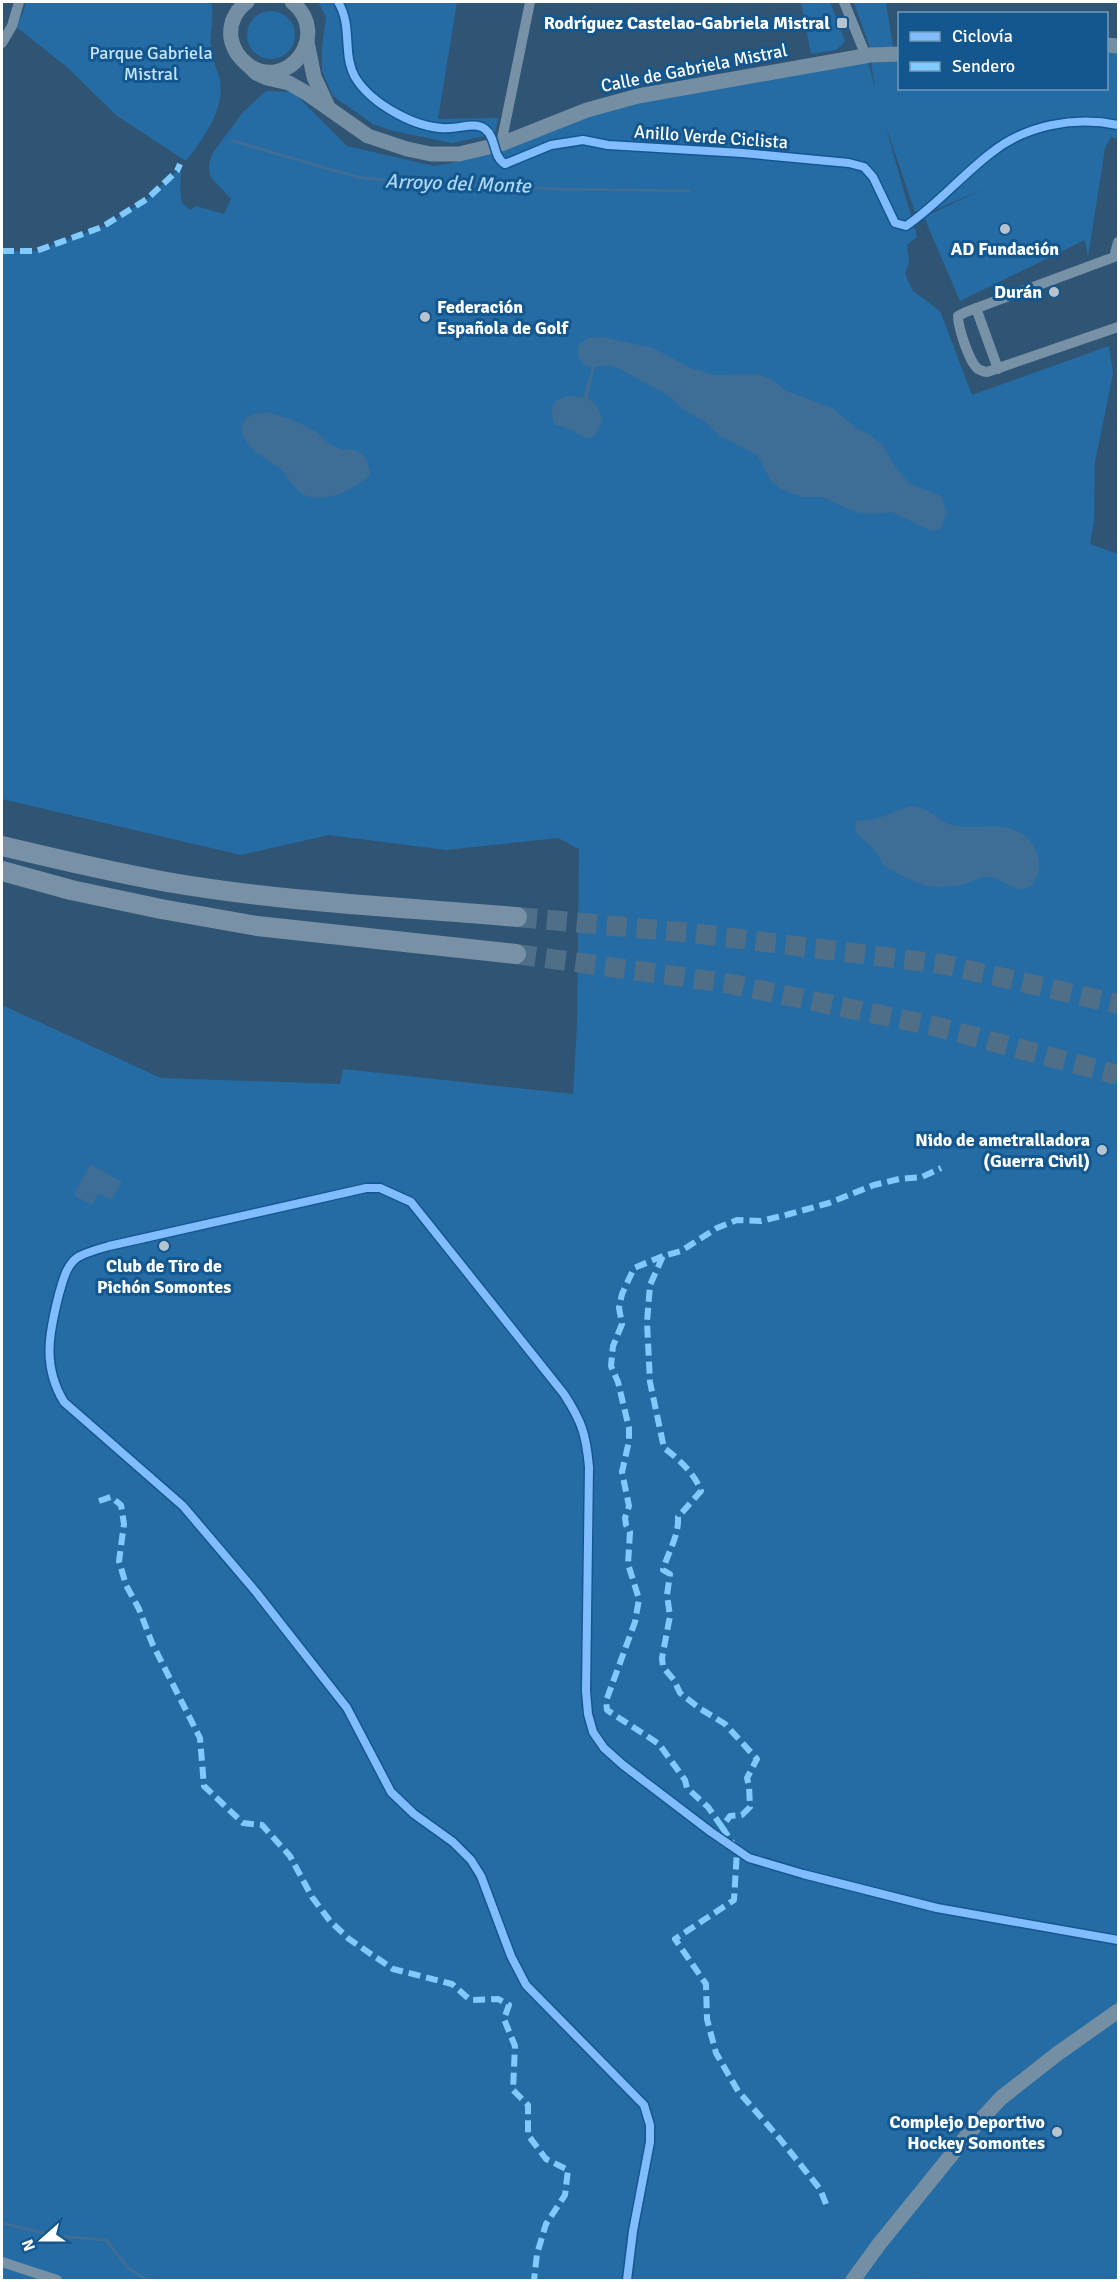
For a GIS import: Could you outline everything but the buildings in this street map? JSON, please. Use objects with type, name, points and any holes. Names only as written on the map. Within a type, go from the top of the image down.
[{"type":"highway","points":[[2,846],[89,867],[238,892],[516,917]]},
{"type":"highway","points":[[7,873],[71,890],[257,926],[516,954]]},
{"type":"street","points":[[2,43],[9,33],[20,2]]},
{"type":"street","name":"Calle de Gabriela Mistral","points":[[292,2],[301,11],[306,21],[307,42],[314,77],[328,107]]},
{"type":"street","points":[[501,144],[530,2]]},
{"type":"street","points":[[844,2],[866,56]]},
{"type":"street","points":[[240,4],[231,27],[232,40],[236,52],[247,64],[262,70],[282,69],[300,57],[307,42]]},
{"type":"street","name":"Calle de Gabriela Mistral","points":[[247,64],[256,73],[267,78],[289,82],[369,136],[407,149],[431,154],[459,154],[501,144],[587,110],[638,96],[866,56],[898,54]]},
{"type":"street","points":[[1119,242],[1114,256],[958,316],[958,324],[972,362],[979,370],[987,372],[1119,327]]},
{"type":"street","points":[[976,308],[998,369]]},
{"type":"street","points":[[627,2280],[633,2231],[650,2142],[650,2125],[644,2105],[526,1985],[511,1956],[481,1876],[471,1860],[453,1842],[414,1814],[391,1792],[346,1708],[256,1592],[183,1506],[64,1402],[55,1387],[51,1369],[49,1331],[65,1272],[77,1258],[109,1246],[366,1188],[380,1188],[411,1202],[564,1394],[579,1418],[586,1440],[589,1467],[586,1691],[588,1714],[593,1732],[604,1748],[711,1832],[749,1858],[937,1908],[1119,1940]]},
{"type":"street","points":[[853,2280],[974,2127],[1001,2098],[1057,2054],[1119,2011]]},
{"type":"street","points":[[843,2280],[880,2243]]},
{"type":"street","points":[[2,2262],[57,2280]]},
{"type":"green space","name":"Parque Gabriela Mistral","points":[[26,2],[211,2],[211,48],[221,91],[216,113],[206,134],[186,161],[117,116],[67,67],[15,26],[23,13]]},
{"type":"green space","points":[[318,2],[457,2],[438,119],[498,118],[495,134],[452,143],[393,131],[373,124],[333,96],[322,71],[326,17]]},
{"type":"green space","points":[[801,2],[830,2],[845,42],[836,50],[811,54]]},
{"type":"green space","points":[[854,2],[886,2],[893,47],[870,48]]},
{"type":"green space","points":[[266,11],[276,11],[288,18],[295,30],[295,40],[288,52],[276,59],[266,59],[251,48],[247,40],[247,30],[258,15]]},
{"type":"green space","points":[[1108,49],[1118,49],[1118,139],[1111,137],[1105,148],[1088,257],[1085,240],[960,301],[924,217],[988,187],[917,218],[884,121],[917,237],[907,245],[909,262],[905,274],[913,291],[940,311],[972,395],[1109,346],[1113,374],[1095,462],[1094,520],[1090,544],[1118,554],[1118,2280],[916,2280],[913,2278],[914,2280],[2,2280],[2,1005],[161,1078],[340,1084],[343,1069],[573,1094],[577,1026],[579,849],[558,838],[446,850],[329,835],[241,855],[2,799],[2,251],[36,251],[102,227],[147,199],[177,171],[181,172],[182,203],[190,210],[196,206],[224,214],[231,199],[210,176],[209,165],[212,154],[243,112],[266,91],[293,92],[347,146],[434,166],[457,162],[460,150],[587,110],[866,56],[875,87],[870,55],[898,54],[898,90],[1108,90]]},
{"type":"shaded area","points":[[602,337],[653,348],[693,369],[716,375],[758,374],[772,379],[786,391],[833,408],[856,428],[882,444],[894,465],[909,483],[941,496],[947,513],[940,529],[931,531],[892,512],[872,514],[855,512],[823,497],[802,497],[781,489],[771,481],[757,455],[720,436],[705,422],[683,409],[671,397],[620,369],[608,365],[595,367],[588,398],[600,412],[603,422],[594,436],[585,438],[570,429],[555,425],[552,413],[555,401],[568,396],[583,397],[592,368],[579,359],[580,343],[588,338]]},
{"type":"shaded area","points":[[266,412],[315,431],[334,447],[361,453],[370,474],[357,485],[329,497],[311,497],[303,494],[281,470],[253,449],[244,437],[243,424],[247,418]]},
{"type":"shaded area","points":[[910,806],[924,809],[951,825],[1009,828],[1018,832],[1027,838],[1037,853],[1039,867],[1035,882],[1027,888],[1019,889],[995,878],[985,877],[954,886],[930,887],[915,882],[884,865],[874,849],[856,831],[856,821],[876,819]]},
{"type":"shaded area","points":[[90,1164],[122,1182],[111,1200],[99,1193],[92,1205],[74,1195]]},
{"type":"waterway","name":"Arroyo del Monte","points":[[233,141],[357,177],[399,182],[559,189],[689,191]]},
{"type":"waterway","points":[[2,2223],[55,2236],[106,2240],[128,2268],[148,2280]]},
{"type":"tunnel","points":[[517,917],[692,933],[942,964],[1118,1004]]},
{"type":"tunnel","points":[[516,954],[726,983],[934,1026],[1118,1075]]},
{"type":"marked path","points":[[2,251],[36,251],[102,227],[147,199],[177,171],[180,164]]},
{"type":"marked path","points":[[826,2204],[820,2189],[738,2091],[716,2053],[707,2019],[706,1984],[675,1939],[734,1900],[737,1850],[722,1827],[730,1816],[742,1815],[750,1807],[747,1778],[757,1759],[725,1724],[680,1693],[674,1680],[663,1667],[662,1658],[670,1616],[667,1595],[670,1574],[663,1570],[675,1537],[678,1517],[701,1491],[686,1467],[664,1448],[650,1382],[647,1322],[650,1285],[663,1256],[681,1251],[717,1228],[737,1220],[761,1221],[786,1215],[829,1203],[874,1185],[899,1179],[922,1177],[941,1168]]},
{"type":"marked path","points":[[663,1256],[634,1268],[622,1294],[619,1308],[622,1324],[613,1346],[611,1366],[618,1382],[629,1428],[629,1441],[622,1472],[629,1506],[625,1518],[630,1532],[628,1564],[639,1599],[635,1622],[606,1701],[607,1710],[659,1744],[685,1780],[687,1788],[708,1807],[722,1827]]},
{"type":"marked path","points":[[99,1501],[111,1497],[121,1505],[124,1524],[119,1561],[126,1585],[139,1609],[152,1643],[200,1738],[204,1786],[243,1823],[262,1825],[290,1856],[312,1897],[330,1921],[349,1939],[393,1969],[452,1984],[470,2000],[498,1999],[509,2005],[504,2019],[515,2046],[513,2090],[528,2105],[528,2135],[546,2159],[568,2170],[565,2195],[546,2224],[537,2254],[534,2280]]},
{"type":"cycle path","name":"Anillo Verde Ciclista","points":[[338,2],[345,21],[351,68],[362,87],[372,97],[396,113],[423,125],[449,128],[473,126],[485,129],[491,137],[498,156],[505,164],[551,145],[583,140],[608,145],[742,153],[849,163],[864,167],[873,177],[895,223],[906,226],[991,153],[1019,136],[1035,129],[1068,123],[1101,122],[1118,125]]},
{"type":"cycle path","points":[[627,2280],[633,2231],[650,2142],[650,2125],[644,2105],[526,1985],[511,1956],[481,1876],[471,1860],[453,1842],[414,1814],[391,1792],[347,1708],[256,1592],[183,1506],[64,1402],[57,1389],[50,1362],[50,1336],[55,1308],[64,1279],[71,1264],[78,1257],[109,1246],[366,1188],[380,1188],[411,1202],[564,1394],[582,1429],[589,1467],[586,1691],[588,1714],[593,1732],[604,1748],[711,1832],[749,1858],[937,1908],[1118,1940]]},
{"type":"place","name":"Rodríguez Castelao-Gabriela Mistral","points":[[842,23]]},
{"type":"place","name":"AD Fundación","points":[[1005,229]]},
{"type":"place","name":"Durán","points":[[1054,292]]},
{"type":"place","name":"Federación Española de Golf","points":[[425,317]]},
{"type":"place","name":"Nido de ametralladora (Guerra Civil)","points":[[1102,1150]]},
{"type":"place","name":"Club de Tiro de Pichón Somontes","points":[[164,1246]]},
{"type":"place","name":"Complejo Deportivo Hockey Somontes","points":[[1057,2132]]}]
